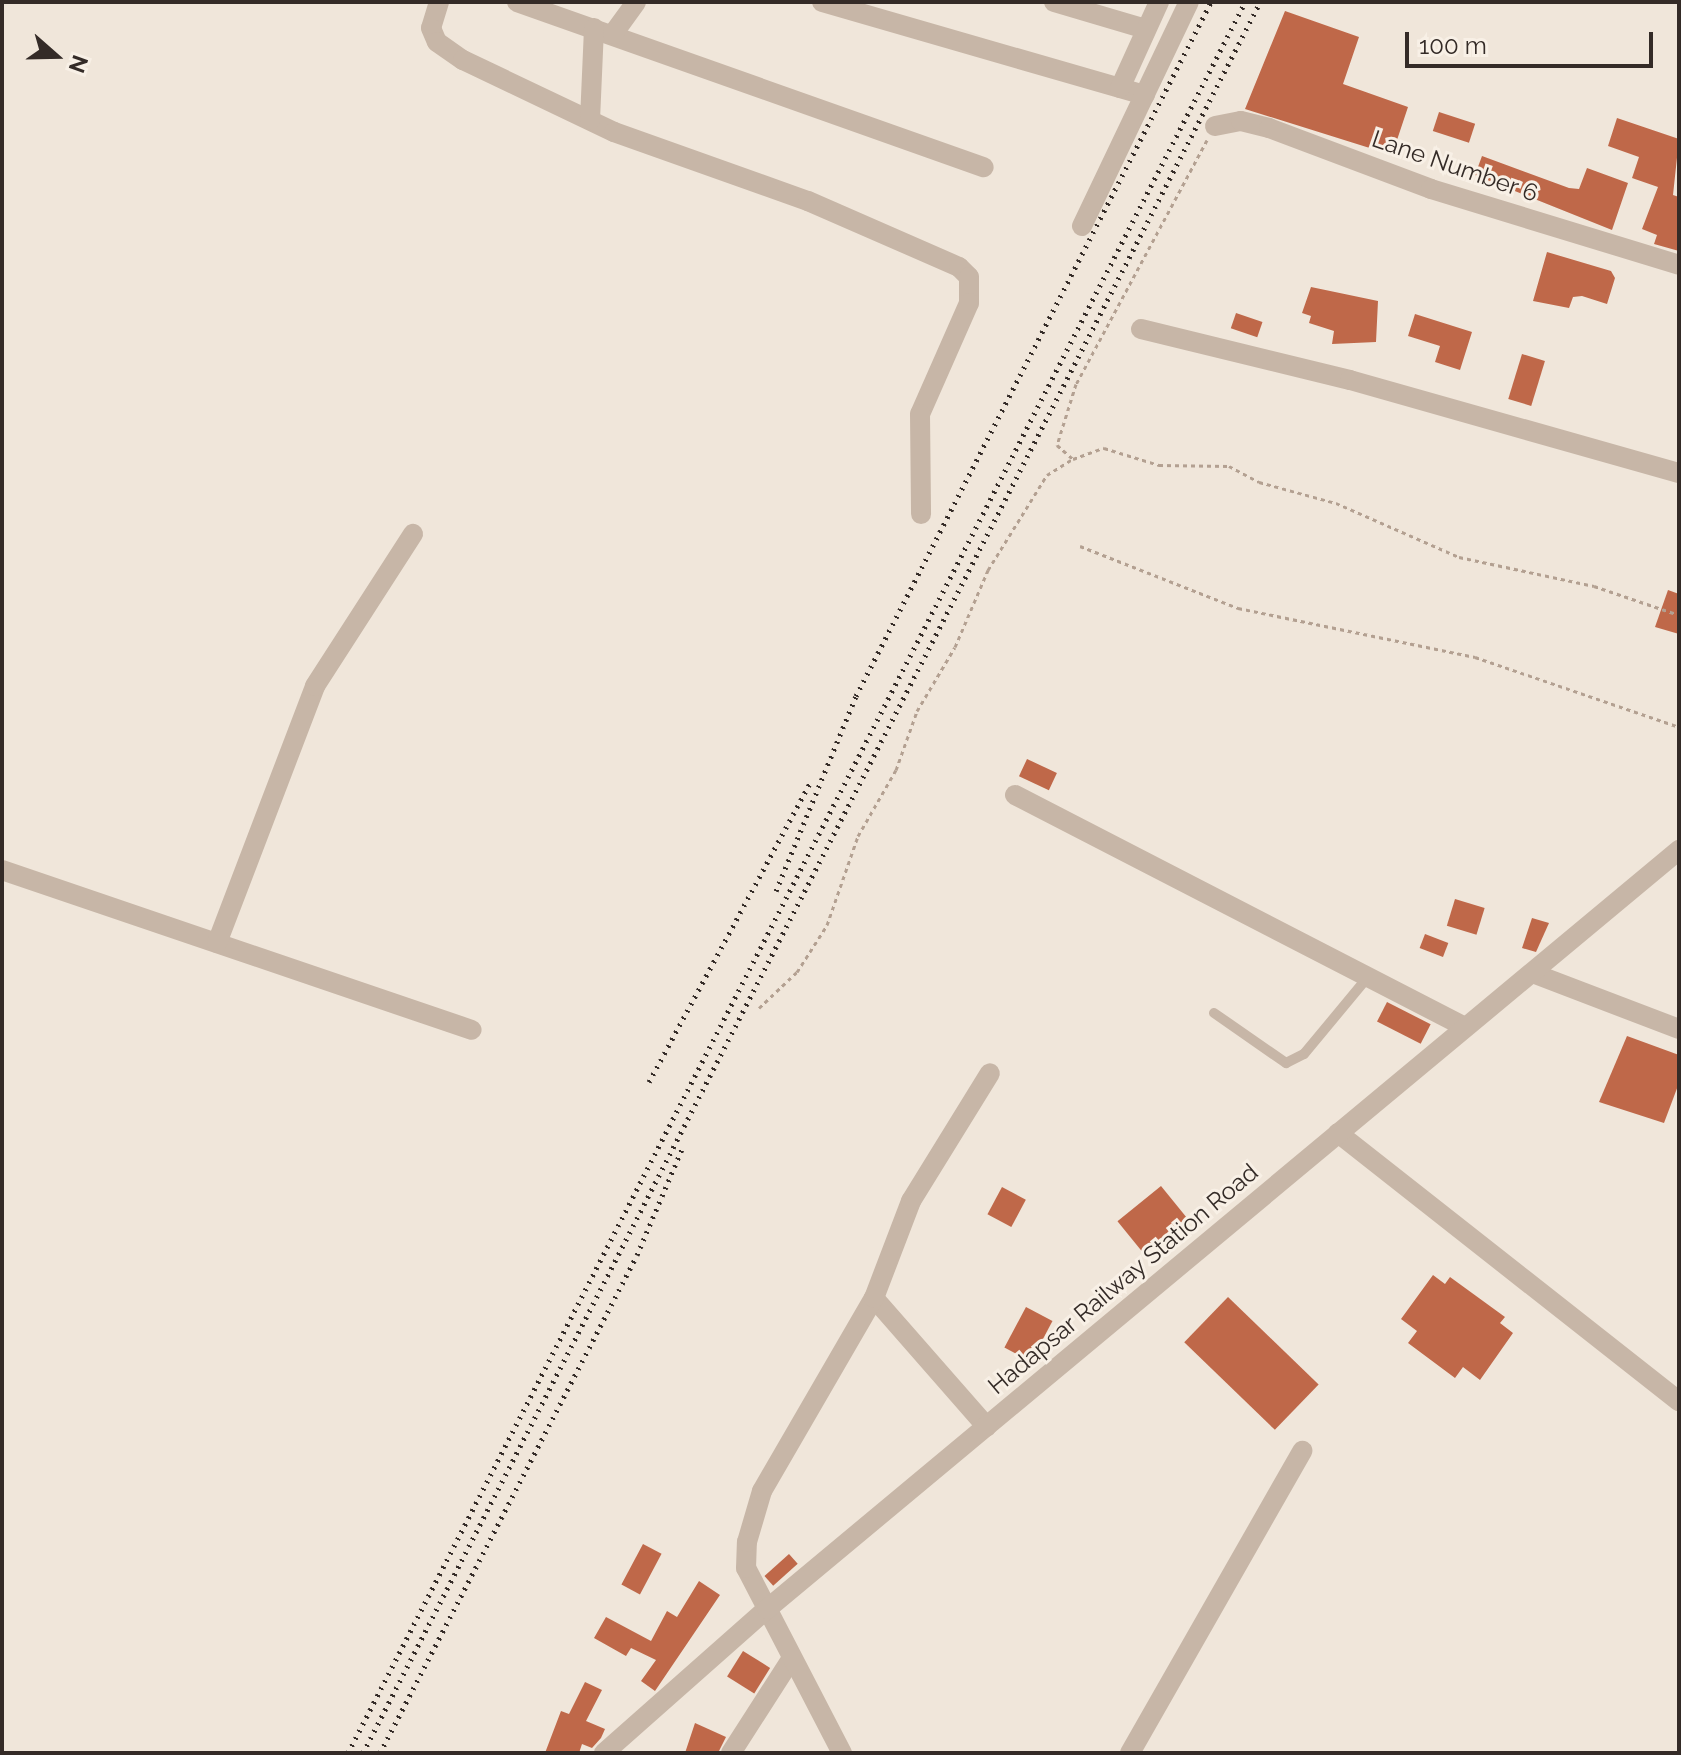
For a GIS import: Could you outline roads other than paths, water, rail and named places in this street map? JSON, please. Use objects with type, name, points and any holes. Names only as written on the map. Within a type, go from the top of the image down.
[{"type":"street","points":[[439,2],[431,28],[437,42],[590,120],[808,201],[959,267],[969,277],[969,303],[920,414],[921,514]]},
{"type":"street","points":[[517,2],[984,167]]},
{"type":"street","points":[[590,120],[604,31],[636,2]]},
{"type":"street","points":[[822,2],[1145,95]]},
{"type":"street","points":[[1054,2],[1146,29]]},
{"type":"street","points":[[1120,88],[1159,2]]},
{"type":"street","points":[[1082,226],[1189,2]]},
{"type":"street","name":"Lane Number 6","points":[[1215,126],[1241,121],[1269,128],[1431,189],[1679,265]]},
{"type":"street","points":[[1141,329],[1350,380],[1679,473]]},
{"type":"street","points":[[217,943],[315,686],[413,534]]},
{"type":"street","points":[[1015,795],[1465,1027]]},
{"type":"street","name":"Hadapsar Railway Station Road","points":[[604,1753],[767,1609],[1465,1027],[1535,974],[1679,850]]},
{"type":"street","points":[[2,870],[471,1030]]},
{"type":"street","points":[[1535,974],[1679,1029]]},
{"type":"street","points":[[837,1750],[746,1568],[762,1491],[874,1298],[911,1201],[990,1073]]},
{"type":"street","points":[[1338,1133],[1679,1401]]},
{"type":"street","points":[[874,1298],[987,1427]]},
{"type":"street","points":[[1130,1753],[1302,1451]]},
{"type":"street","points":[[731,1753],[792,1658]]},
{"type":"lane","points":[[1214,1013],[1286,1063],[1304,1054],[1368,977]]},
{"type":"railway","points":[[776,891],[856,696],[1211,2]]},
{"type":"railway","points":[[348,1753],[1245,2]]},
{"type":"railway","points":[[363,1753],[1260,2]]},
{"type":"railway","points":[[649,1082],[811,781]]},
{"type":"railway","points":[[380,1753],[637,1255],[682,1149]]}]
